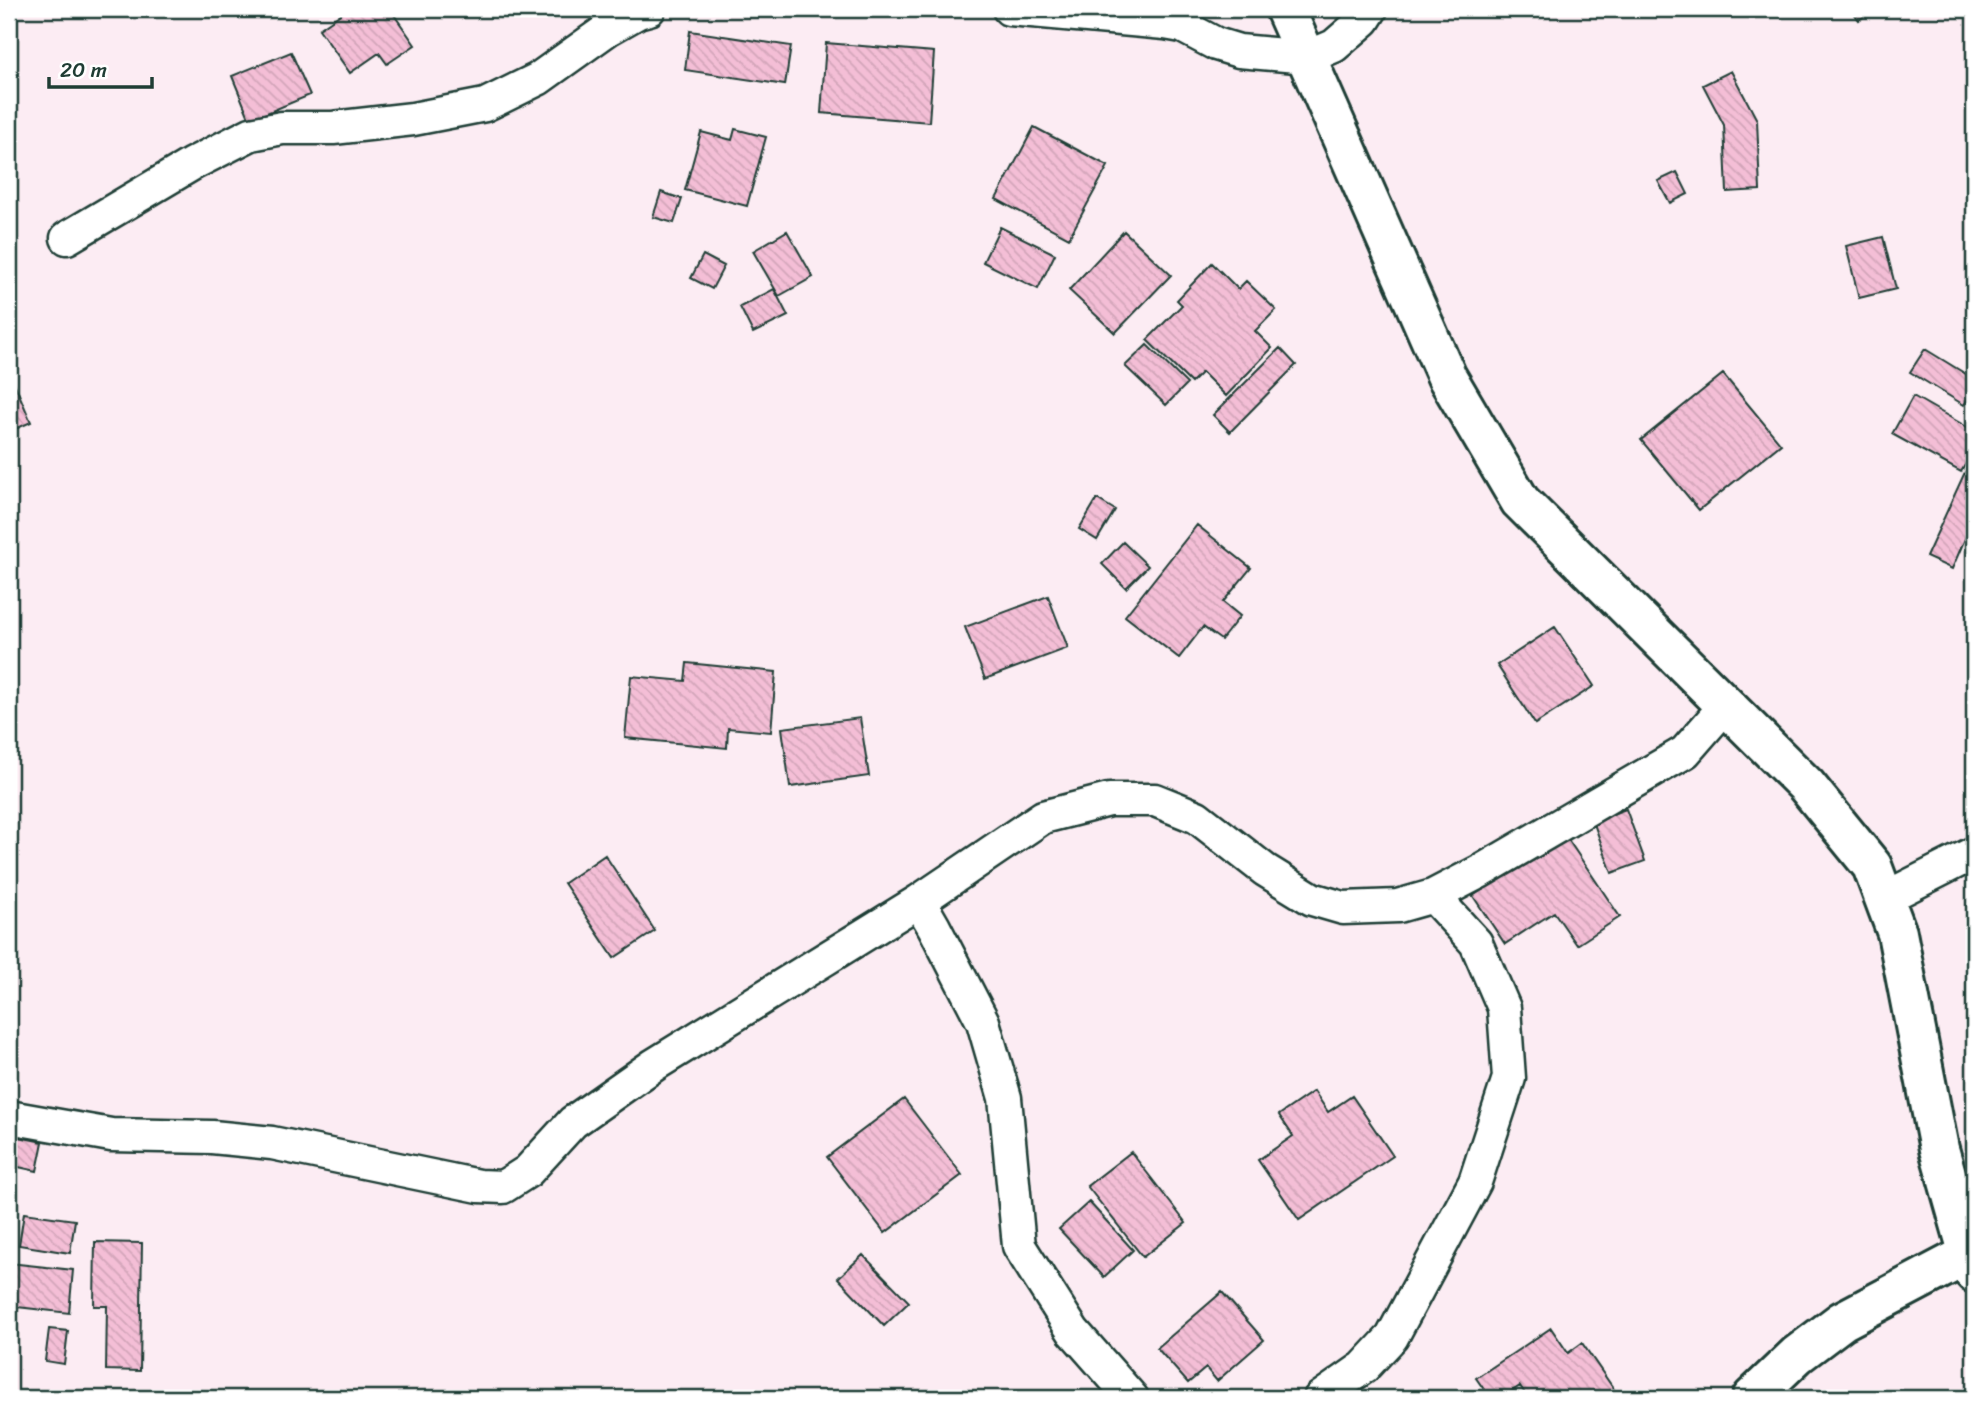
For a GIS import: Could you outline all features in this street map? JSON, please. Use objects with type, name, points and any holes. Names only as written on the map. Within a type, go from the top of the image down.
[{"type":"street","points":[[67,238],[192,164],[251,134],[282,128],[333,128],[413,119],[485,105],[538,79],[608,29],[638,12],[649,9]]},
{"type":"street","points":[[1009,9],[1165,23],[1182,26],[1216,44],[1239,51],[1308,57],[1334,46],[1364,20],[1371,9]]},
{"type":"street","points":[[1285,9],[1447,377],[1520,501],[1806,785],[1872,866],[1897,933],[1939,1149],[1971,1264],[1842,1321],[1797,1355],[1752,1398]]},
{"type":"street","points":[[9,1117],[111,1135],[212,1137],[272,1143],[480,1186],[503,1187],[528,1171],[573,1122],[654,1065],[919,901],[1043,817],[1109,800],[1155,800],[1197,817],[1265,870],[1312,899],[1343,908],[1398,906],[1433,896],[1481,871],[1685,752],[1726,705]]},
{"type":"street","points":[[1885,898],[1974,853]]},
{"type":"street","points":[[1320,1398],[1364,1367],[1392,1337],[1475,1182],[1509,1078],[1504,1008],[1476,943],[1433,896]]},
{"type":"street","points":[[919,901],[971,998],[987,1034],[1005,1098],[1019,1246],[1073,1331],[1132,1398]]},
{"type":"building","points":[[348,9],[390,9],[415,45],[387,64],[379,53],[350,73],[319,29]]},
{"type":"building","points":[[1851,9],[1874,9],[1859,20]]},
{"type":"building","points":[[690,31],[791,46],[785,85],[685,70]]},
{"type":"building","points":[[826,43],[934,52],[929,122],[821,113]]},
{"type":"building","points":[[291,52],[310,95],[250,120],[232,76]]},
{"type":"building","points":[[1731,71],[1757,120],[1760,190],[1727,192],[1724,125],[1703,85]]},
{"type":"building","points":[[1034,127],[1108,166],[1069,238],[996,199]]},
{"type":"building","points":[[735,129],[766,137],[747,206],[685,190],[701,132],[732,140]]},
{"type":"building","points":[[1677,172],[1688,194],[1670,203],[1658,181]]},
{"type":"building","points":[[661,192],[682,199],[674,223],[653,217]]},
{"type":"building","points":[[1000,227],[1055,254],[1038,289],[983,262]]},
{"type":"building","points":[[787,231],[813,277],[779,296],[753,251]]},
{"type":"building","points":[[1124,231],[1171,275],[1115,333],[1069,290]]},
{"type":"building","points":[[1883,237],[1896,289],[1859,298],[1846,246]]},
{"type":"building","points":[[703,255],[724,266],[712,289],[691,278]]},
{"type":"building","points":[[1212,263],[1238,289],[1246,281],[1276,310],[1255,331],[1272,348],[1226,396],[1202,372],[1191,383],[1147,340],[1182,305],[1177,300]]},
{"type":"building","points":[[774,289],[788,316],[753,333],[740,307]]},
{"type":"building","points":[[1147,345],[1187,384],[1166,405],[1125,366]]},
{"type":"building","points":[[1280,348],[1296,365],[1230,432],[1213,415]]},
{"type":"building","points":[[1925,349],[1974,379],[1974,389],[1964,405],[1910,372]]},
{"type":"building","points":[[9,371],[31,422],[9,432]]},
{"type":"building","points":[[1723,374],[1781,444],[1699,510],[1641,440]]},
{"type":"building","points":[[1913,396],[1974,431],[1974,449],[1961,472],[1892,434]]},
{"type":"building","points":[[1965,472],[1974,476],[1974,518],[1952,569],[1926,557]]},
{"type":"building","points":[[1097,499],[1115,510],[1097,540],[1079,529]]},
{"type":"building","points":[[1197,525],[1251,568],[1223,602],[1240,616],[1221,640],[1203,627],[1179,658],[1125,616]]},
{"type":"building","points":[[1123,542],[1148,566],[1126,588],[1102,564]]},
{"type":"building","points":[[1048,596],[1068,648],[985,679],[965,627]]},
{"type":"building","points":[[1555,627],[1594,686],[1535,724],[1497,665]]},
{"type":"building","points":[[687,663],[776,672],[771,732],[728,728],[727,748],[625,738],[631,676],[685,681]]},
{"type":"building","points":[[860,718],[869,776],[790,787],[782,728]]},
{"type":"building","points":[[1626,809],[1645,861],[1612,873],[1593,821]]},
{"type":"building","points":[[1565,835],[1620,917],[1577,945],[1554,912],[1505,944],[1473,896]]},
{"type":"building","points":[[605,855],[655,931],[614,958],[564,883]]},
{"type":"building","points":[[1314,1091],[1328,1112],[1352,1096],[1393,1156],[1299,1220],[1258,1160],[1293,1136],[1279,1115]]},
{"type":"building","points":[[904,1099],[962,1175],[885,1233],[827,1157]]},
{"type":"building","points":[[9,1135],[43,1142],[37,1171],[9,1165]]},
{"type":"building","points":[[1131,1152],[1186,1223],[1143,1257],[1087,1186]]},
{"type":"building","points":[[1089,1202],[1133,1250],[1104,1277],[1059,1229]]},
{"type":"building","points":[[24,1213],[75,1220],[70,1253],[19,1245]]},
{"type":"building","points":[[95,1242],[142,1243],[140,1371],[106,1370],[107,1306],[94,1306]]},
{"type":"building","points":[[863,1255],[909,1302],[884,1326],[838,1278]]},
{"type":"building","points":[[9,1263],[73,1270],[69,1313],[9,1306]]},
{"type":"building","points":[[1222,1292],[1264,1340],[1217,1381],[1206,1368],[1188,1383],[1157,1348]]},
{"type":"building","points":[[1551,1328],[1568,1353],[1582,1343],[1620,1398],[1528,1398],[1520,1386],[1502,1398],[1490,1398],[1476,1378]]},
{"type":"building","points":[[49,1329],[68,1331],[64,1364],[45,1361]]}]
